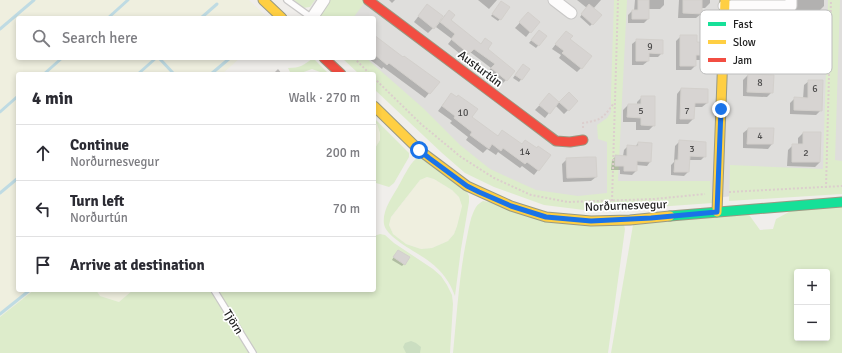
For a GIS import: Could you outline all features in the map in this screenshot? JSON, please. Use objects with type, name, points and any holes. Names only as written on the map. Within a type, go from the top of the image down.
[{"type":"street","points":[[263,0],[280,16]]},
{"type":"street","points":[[313,16],[324,0]]},
{"type":"street","name":"Austurtún","points":[[368,0],[556,141],[570,142],[583,140]]},
{"type":"street","points":[[554,0],[571,13]]},
{"type":"street","points":[[724,3],[791,6],[791,0]]},
{"type":"street","points":[[326,60],[339,72]]},
{"type":"street","points":[[717,212],[722,74]]},
{"type":"street","name":"Norðurnesvegur","points":[[376,108],[424,154],[467,186],[518,208],[546,217],[591,221],[651,218],[842,202]]},
{"type":"lane","points":[[287,0],[309,16]]},
{"type":"lane","name":"Tjörn","points":[[215,292],[253,353]]},
{"type":"path","points":[[612,201],[618,0]]},
{"type":"path","points":[[831,0],[831,10]]},
{"type":"path","points":[[356,60],[368,72]]},
{"type":"path","points":[[826,188],[829,74]]},
{"type":"path","points":[[376,80],[420,124],[461,157],[494,178],[531,195],[568,202],[612,201],[842,186]]},
{"type":"path","points":[[583,140],[583,123],[596,121],[604,117],[615,102]]},
{"type":"shaded area","points":[[315,0],[842,0],[842,190],[733,196],[652,204],[592,206],[489,180],[376,76],[376,72],[370,72],[349,60],[376,60],[376,16],[305,16]]},
{"type":"green space","points":[[0,0],[249,0],[266,16],[16,16],[16,60],[238,60],[224,72],[16,72],[16,292],[31,292],[0,317]]},
{"type":"green space","points":[[294,0],[315,0],[310,7],[303,8]]},
{"type":"green space","points":[[330,0],[362,0],[365,2],[354,16],[320,16]]},
{"type":"green space","points":[[614,0],[627,0],[618,181],[710,181],[713,203],[628,209],[584,210],[544,205],[494,187],[465,173],[376,91],[376,72],[357,72],[344,60],[368,60],[423,108],[460,145],[490,169],[536,190],[578,196],[607,193],[607,142],[598,139],[597,125],[607,118],[611,112]]},
{"type":"green space","points":[[828,0],[840,0],[835,160],[842,161],[842,194],[729,201],[730,165],[823,169],[826,74],[832,74],[832,10],[828,10]]},
{"type":"green space","points":[[311,60],[315,60],[327,72],[320,72],[312,69],[304,72],[290,72],[288,68],[302,66]]},
{"type":"green space","points":[[376,120],[409,153],[409,157],[394,183],[389,187],[376,183],[376,147],[380,140],[380,133]]},
{"type":"green space","points":[[376,123],[380,133],[380,140],[376,147]]},
{"type":"green space","points":[[421,156],[466,190],[469,196],[455,296],[451,286],[442,273],[425,258],[390,235],[384,224],[384,214],[390,200],[411,164]],"holes":[[[427,177],[434,179],[452,190],[459,197],[462,206],[454,234],[448,241],[432,248],[421,249],[406,244],[393,234],[389,225],[391,217],[420,180]]]},
{"type":"green space","points":[[427,177],[434,179],[452,190],[459,197],[462,206],[454,234],[448,241],[432,248],[421,249],[406,244],[393,234],[389,225],[391,217],[420,180]]},
{"type":"green space","points":[[483,201],[624,225],[625,229],[608,353],[453,353],[464,251],[470,221],[474,210]]},
{"type":"green space","points":[[842,205],[842,353],[611,353],[633,225],[747,212],[760,230],[773,229],[776,219],[798,207]]},
{"type":"green space","points":[[376,235],[385,235],[394,243],[433,269],[441,276],[447,285],[452,295],[453,304],[450,353],[256,353],[217,292],[376,292]]},
{"type":"green space","points":[[31,292],[97,292],[100,296],[119,302],[131,292],[212,292],[250,353],[0,353],[0,317]]},
{"type":"green space","points":[[97,292],[131,292],[119,302],[100,296]]},
{"type":"green space","points":[[411,341],[421,347],[420,353],[406,353],[403,347],[405,343]]},
{"type":"building","points":[[638,0],[649,0],[649,19],[632,19],[632,10],[638,10]]},
{"type":"building","points":[[683,0],[702,0],[702,10],[700,10],[700,14],[683,13]]},
{"type":"building","points":[[501,1],[510,7],[501,20],[492,14]]},
{"type":"building","points":[[427,4],[443,16],[434,29],[418,16]]},
{"type":"building","points":[[589,4],[602,15],[593,25],[581,14]]},
{"type":"building","points":[[449,10],[455,15],[451,20],[481,44],[485,38],[492,43],[488,49],[515,71],[507,81],[491,68],[495,64],[474,49],[469,54],[451,39],[455,34],[440,22]]},
{"type":"building","points":[[528,12],[540,22],[531,33],[519,22]]},
{"type":"building","points":[[539,30],[547,36],[539,46],[531,40]]},
{"type":"building","points":[[566,31],[573,36],[570,39],[592,56],[582,69],[562,53],[564,51],[555,44]]},
{"type":"building","points":[[680,35],[697,35],[697,42],[700,42],[700,55],[696,55],[696,66],[680,66]]},
{"type":"building","points":[[376,37],[440,82],[430,94],[389,63],[387,65],[376,56]]},
{"type":"building","points":[[636,39],[663,40],[663,54],[649,53],[649,61],[636,61]]},
{"type":"building","points":[[523,64],[530,69],[522,80],[515,75]]},
{"type":"building","points":[[748,74],[774,75],[773,93],[747,92]]},
{"type":"building","points":[[808,80],[823,80],[822,111],[794,110],[794,97],[808,98]]},
{"type":"building","points":[[681,88],[708,89],[708,103],[695,103],[694,119],[680,119]]},
{"type":"building","points":[[569,92],[578,101],[569,111],[559,102]]},
{"type":"building","points":[[451,93],[457,97],[458,95],[478,109],[472,117],[498,136],[502,130],[522,144],[525,140],[537,148],[538,146],[551,155],[539,171],[527,162],[525,164],[503,148],[501,151],[492,144],[489,149],[470,135],[472,132],[454,118],[455,116],[442,106]]},
{"type":"building","points":[[549,93],[559,102],[550,114],[539,105]]},
{"type":"building","points":[[641,96],[655,96],[655,126],[641,125],[641,118],[627,117],[628,104],[641,104]]},
{"type":"building","points":[[748,128],[774,128],[773,144],[747,144]]},
{"type":"building","points":[[803,132],[821,132],[820,162],[792,162],[792,144],[803,144]]},
{"type":"building","points":[[679,140],[706,142],[706,157],[690,156],[689,172],[674,172],[675,160],[678,160]]},
{"type":"building","points":[[638,142],[652,143],[651,162],[637,161],[637,171],[624,171],[624,166],[615,166],[615,155],[627,156],[627,145],[638,146]]},
{"type":"building","points":[[596,157],[597,177],[567,178],[566,158]]},
{"type":"building","points":[[398,250],[410,257],[405,265],[393,257]]},
{"type":"waterway","points":[[0,29],[34,0]]},
{"type":"waterway","points":[[110,16],[128,0]]},
{"type":"waterway","points":[[203,16],[217,4]]},
{"type":"waterway","points":[[46,72],[60,60]]},
{"type":"waterway","points":[[140,72],[154,60]]},
{"type":"waterway","points":[[161,60],[172,72]]},
{"type":"waterway","points":[[213,72],[228,60]]},
{"type":"waterway","points":[[0,112],[16,98]]},
{"type":"waterway","points":[[0,193],[16,180]]},
{"type":"waterway","points":[[0,314],[28,292]]},
{"type":"traffic: fast","points":[[670,216],[842,202]]},
{"type":"traffic: slow","points":[[263,0],[280,16]]},
{"type":"traffic: slow","points":[[725,0],[725,10]]},
{"type":"traffic: slow","points":[[717,212],[722,74]]},
{"type":"traffic: slow","points":[[376,108],[419,150],[467,186],[511,206],[546,217],[591,221],[630,220],[670,216]]},
{"type":"traffic: jam","points":[[368,0],[556,141],[570,142],[583,140]]},
{"type":"traffic: jam","points":[[326,60],[339,72]]},
{"type":"route","points":[[419,150],[467,186],[511,206],[546,217],[591,221],[630,220],[717,212],[721,109]]}]
